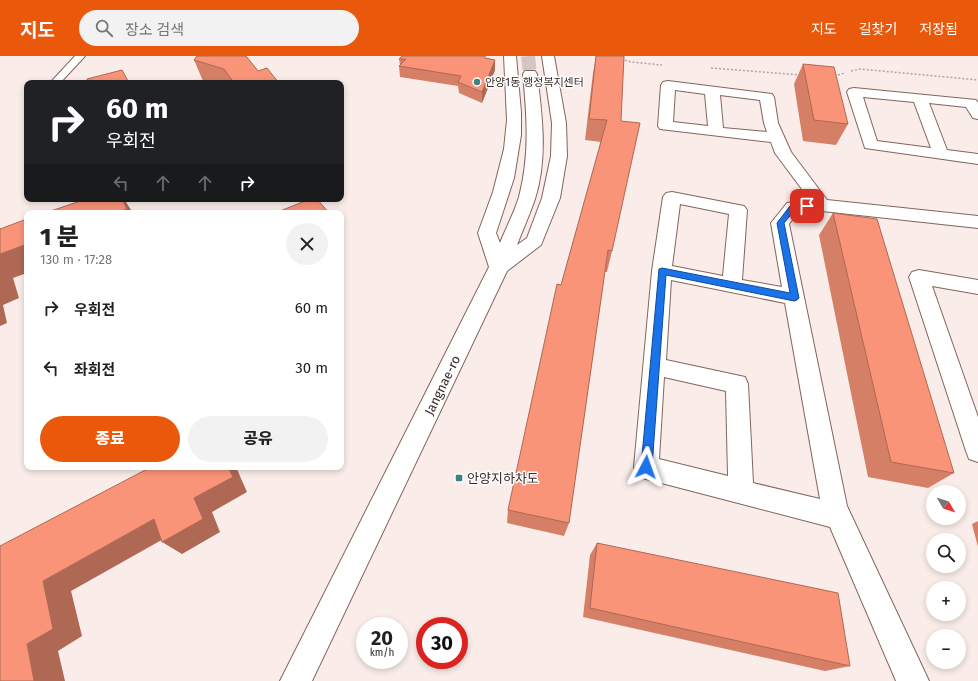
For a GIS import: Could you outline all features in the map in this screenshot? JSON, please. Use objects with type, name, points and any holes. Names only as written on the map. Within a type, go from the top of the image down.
[{"type":"street","points":[[510,56],[514,121],[510,157],[501,198],[487,233],[499,267],[535,241],[551,198],[559,149],[558,123],[548,56]]},
{"type":"street","name":"Jangnae-ro","points":[[296,681],[499,267],[527,198],[535,155],[535,119],[530,74]]},
{"type":"street","points":[[777,138],[665,126],[668,86],[767,97],[771,123],[777,138],[783,153],[822,205]]},
{"type":"street","points":[[712,90],[716,132]]},
{"type":"street","points":[[978,115],[971,103],[854,92],[870,145],[978,159]]},
{"type":"street","points":[[920,98],[941,154]]},
{"type":"street","points":[[732,285],[738,210],[672,197],[662,271],[646,467],[839,518]]},
{"type":"street","points":[[913,681],[899,654],[834,507],[780,223],[793,207],[822,205],[978,222]]},
{"type":"street","points":[[662,271],[794,298]]},
{"type":"street","points":[[978,287],[919,277],[978,451]]},
{"type":"street","points":[[654,366],[737,384],[741,492]]},
{"type":"lane","points":[[58,80],[80,56]]},
{"type":"path","points":[[619,58],[631,62],[663,65]]},
{"type":"path","points":[[710,68],[803,76]]},
{"type":"path","points":[[834,76],[860,69],[978,80]]},
{"type":"building","points":[[197,56],[246,56],[258,71],[267,68],[277,80],[232,80],[224,69],[194,60]]},
{"type":"building","points":[[402,56],[485,56],[485,58],[495,60],[482,92],[458,82],[461,76],[399,66],[406,59],[399,59]]},
{"type":"building","points":[[596,56],[624,56],[621,121],[640,123],[612,251],[608,250],[569,523],[508,510],[557,284],[561,285],[607,120],[589,119]]},
{"type":"building","points":[[803,64],[834,67],[848,124],[814,120]]},
{"type":"building","points":[[122,70],[127,80],[87,80]]},
{"type":"building","points":[[77,202],[124,202],[127,209],[124,210],[54,210]]},
{"type":"building","points":[[302,202],[320,202],[326,210],[282,210]]},
{"type":"building","points":[[833,213],[877,219],[954,473],[891,462]]},
{"type":"building","points":[[24,220],[24,245],[0,254],[0,229]]},
{"type":"building","points":[[145,470],[230,470],[233,477],[194,498],[203,519],[162,542],[154,519],[43,581],[53,629],[27,644],[34,681],[0,681],[0,546]]},
{"type":"building","points":[[597,543],[838,593],[850,666],[590,608]]},
{"type":"tunnel","points":[[528,56],[530,74]]},
{"type":"place","name":"안양1동 행정복지센터","points":[[477,82]]},
{"type":"place","name":"안양지하차도","points":[[459,478]]},
{"type":"route","points":[[646,467],[662,271],[794,298],[780,223],[793,207],[807,206]]}]
